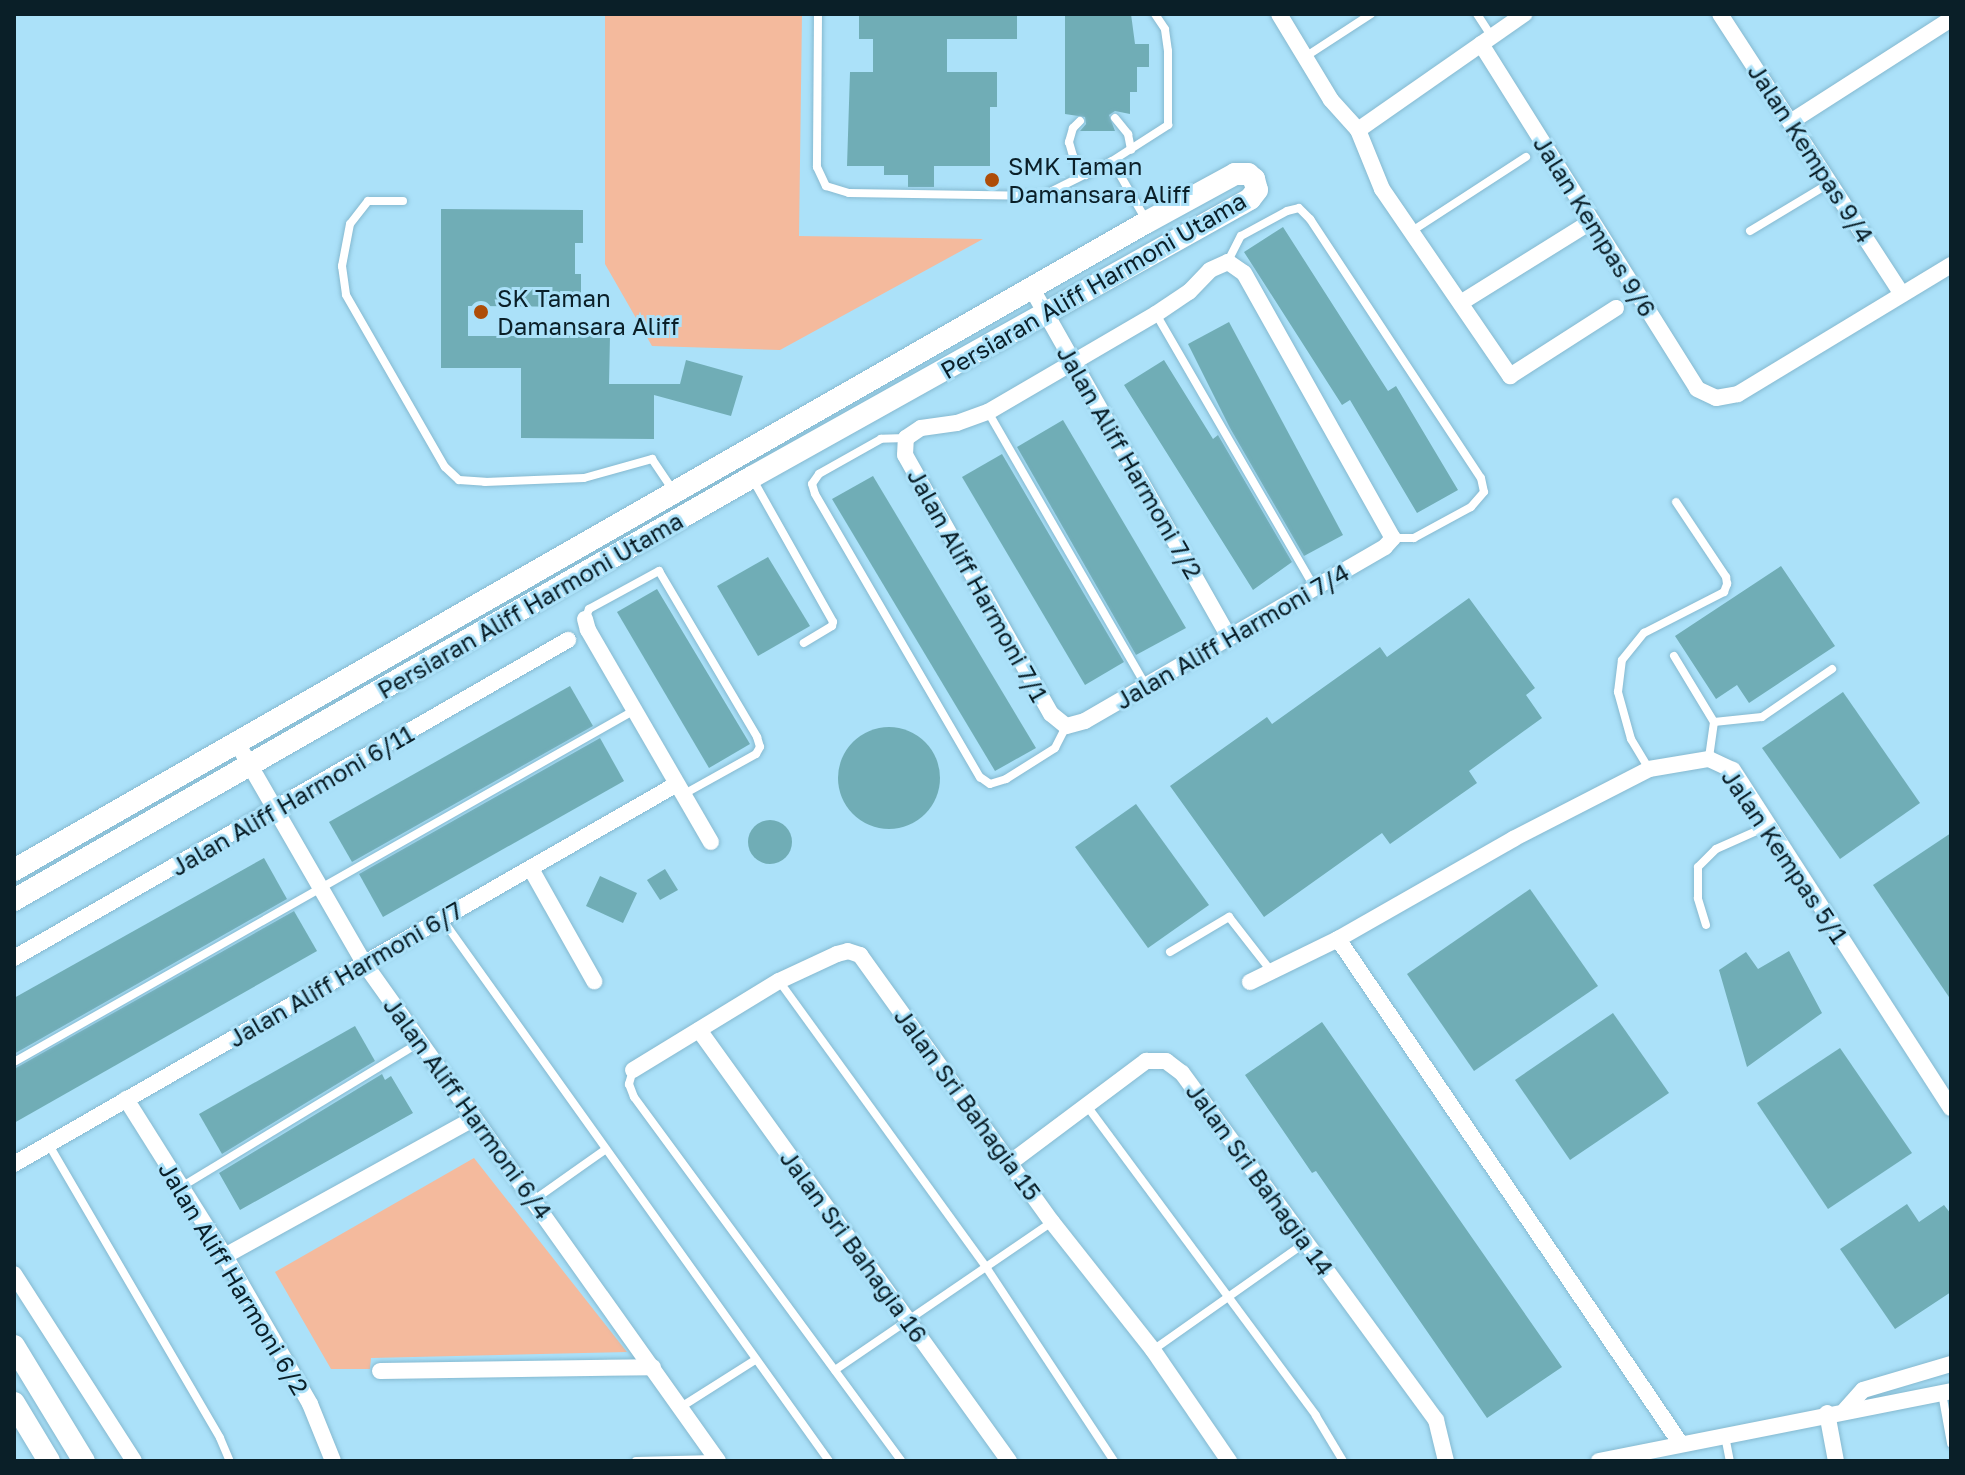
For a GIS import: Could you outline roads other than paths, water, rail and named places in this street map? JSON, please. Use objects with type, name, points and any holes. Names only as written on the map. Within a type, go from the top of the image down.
[{"type":"street","points":[[1279,14],[1331,100],[1358,130],[1370,166],[1510,376],[1616,308]]},
{"type":"street","points":[[1358,130],[1524,14]]},
{"type":"street","name":"Jalan Kempas 9/4","points":[[1720,14],[1901,293]]},
{"type":"street","points":[[1792,121],[1951,19]]},
{"type":"street","name":"Jalan Kempas 9/6","points":[[1486,40],[1592,221],[1697,389],[1716,398],[1738,394],[1901,293]]},
{"type":"street","name":"Persiaran Aliff Harmoni Utama","points":[[14,870],[1147,222],[1235,174],[1248,174],[1254,179],[1257,190],[1250,199],[752,477],[14,900]]},
{"type":"street","points":[[1462,302],[1592,221]]},
{"type":"street","points":[[906,438],[921,428],[957,423],[988,412],[1156,314],[1189,292],[1210,270],[1228,262],[1244,273],[1393,538]]},
{"type":"street","points":[[1901,293],[1951,265]]},
{"type":"street","name":"Jalan Aliff Harmoni 7/2","points":[[1032,289],[1228,635]]},
{"type":"street","name":"Jalan Aliff Harmoni 7/1","points":[[906,438],[905,455],[1051,714],[1066,726]]},
{"type":"street","name":"Jalan Aliff Harmoni 7/4","points":[[1066,726],[1085,721],[1228,635],[1385,547],[1393,538]]},
{"type":"street","points":[[585,619],[588,630],[711,842]]},
{"type":"street","name":"Jalan Aliff Harmoni 6/11","points":[[14,958],[274,812],[568,640]]},
{"type":"street","name":"Jalan Aliff Harmoni 6/4","points":[[237,743],[274,812],[364,963],[718,1460]]},
{"type":"street","name":"Jalan Kempas 5/1","points":[[1250,982],[1338,939],[1513,839],[1649,769],[1709,759],[1733,770],[1951,1108]]},
{"type":"street","name":"Jalan Aliff Harmoni 6/7","points":[[14,1164],[442,918],[680,789]]},
{"type":"street","points":[[531,869],[594,981]]},
{"type":"street","points":[[1338,939],[1681,1444]]},
{"type":"street","name":"Jalan Sri Bahagia 15","points":[[633,1070],[779,981],[837,954],[848,951],[860,955],[1052,1222],[1153,1350],[1229,1461]]},
{"type":"street","name":"Jalan Sri Bahagia 16","points":[[699,1030],[1009,1461]]},
{"type":"street","name":"Jalan Sri Bahagia 14","points":[[1011,1162],[1146,1061],[1166,1061],[1182,1073],[1436,1420],[1446,1461]]},
{"type":"street","name":"Jalan Aliff Harmoni 6/2","points":[[126,1099],[225,1256],[310,1404],[333,1461]]},
{"type":"street","points":[[225,1256],[473,1119]]},
{"type":"street","points":[[14,1274],[134,1461]]},
{"type":"street","points":[[14,1346],[84,1461]]},
{"type":"street","points":[[1845,1410],[1863,1390],[1951,1364]]},
{"type":"street","points":[[380,1371],[653,1367]]},
{"type":"street","points":[[1599,1461],[1827,1413],[1862,1410],[1946,1392]]},
{"type":"street","points":[[14,1403],[49,1461]]},
{"type":"street","points":[[1827,1413],[1836,1461]]},
{"type":"lane","points":[[818,14],[817,167],[826,186],[849,193],[1042,196],[1112,161],[1168,125],[1168,51],[1165,29],[1155,14]]},
{"type":"lane","points":[[1305,57],[1371,14]]},
{"type":"lane","points":[[1477,14],[1486,40]]},
{"type":"lane","points":[[1115,118],[1128,134],[1131,150]]},
{"type":"lane","points":[[1080,121],[1073,128],[1069,142],[1073,156],[1086,175]]},
{"type":"lane","points":[[1412,231],[1526,157]]},
{"type":"lane","points":[[1112,161],[1147,222]]},
{"type":"lane","points":[[1750,231],[1831,182]]},
{"type":"lane","points":[[403,201],[368,201],[350,224],[342,266],[346,295],[445,467],[459,480],[485,482],[584,478],[652,459],[674,493]]},
{"type":"lane","points":[[1228,262],[1241,236],[1287,211],[1299,208],[1310,219],[1481,478],[1484,492],[1471,507],[1414,538],[1393,538]]},
{"type":"lane","points":[[1156,314],[1315,588]]},
{"type":"lane","points":[[988,412],[1145,684]]},
{"type":"lane","points":[[906,438],[881,439],[819,474],[812,484],[815,494],[980,777],[990,784],[1006,779],[1055,748],[1066,726]]},
{"type":"lane","points":[[752,477],[833,622],[832,626],[804,643]]},
{"type":"lane","points":[[1649,769],[1631,739],[1618,692],[1622,660],[1644,633],[1724,592],[1727,584],[1726,577],[1676,502]]},
{"type":"lane","points":[[585,619],[589,609],[659,571],[757,737],[760,747],[756,754],[680,789]]},
{"type":"lane","points":[[1674,656],[1714,722],[1709,759]]},
{"type":"lane","points":[[1714,722],[1762,717],[1832,669]]},
{"type":"lane","points":[[14,1062],[636,709]]},
{"type":"lane","points":[[1706,925],[1698,898],[1698,867],[1716,849],[1769,825]]},
{"type":"lane","points":[[1170,952],[1229,917],[1271,971]]},
{"type":"lane","points":[[442,918],[829,1461]]},
{"type":"lane","points":[[779,981],[986,1267],[1114,1461]]},
{"type":"lane","points":[[180,1187],[420,1042]]},
{"type":"lane","points":[[633,1070],[629,1084],[634,1097],[901,1461]]},
{"type":"lane","points":[[1087,1106],[1316,1416],[1343,1461]]},
{"type":"lane","points":[[49,1145],[220,1438],[230,1461]]},
{"type":"lane","points":[[534,1200],[606,1149]]},
{"type":"lane","points":[[835,1370],[1052,1222]]},
{"type":"lane","points":[[1153,1350],[1306,1241]]},
{"type":"lane","points":[[681,1407],[755,1360]]},
{"type":"lane","points":[[1946,1392],[1951,1443]]},
{"type":"lane","points":[[1725,1435],[1730,1461]]},
{"type":"lane","points":[[636,1461],[718,1460]]},
{"type":"place","name":"SMK Taman Damansara Aliff","points":[[992,180]]},
{"type":"place","name":"SK Taman Damansara Aliff","points":[[481,312]]}]
